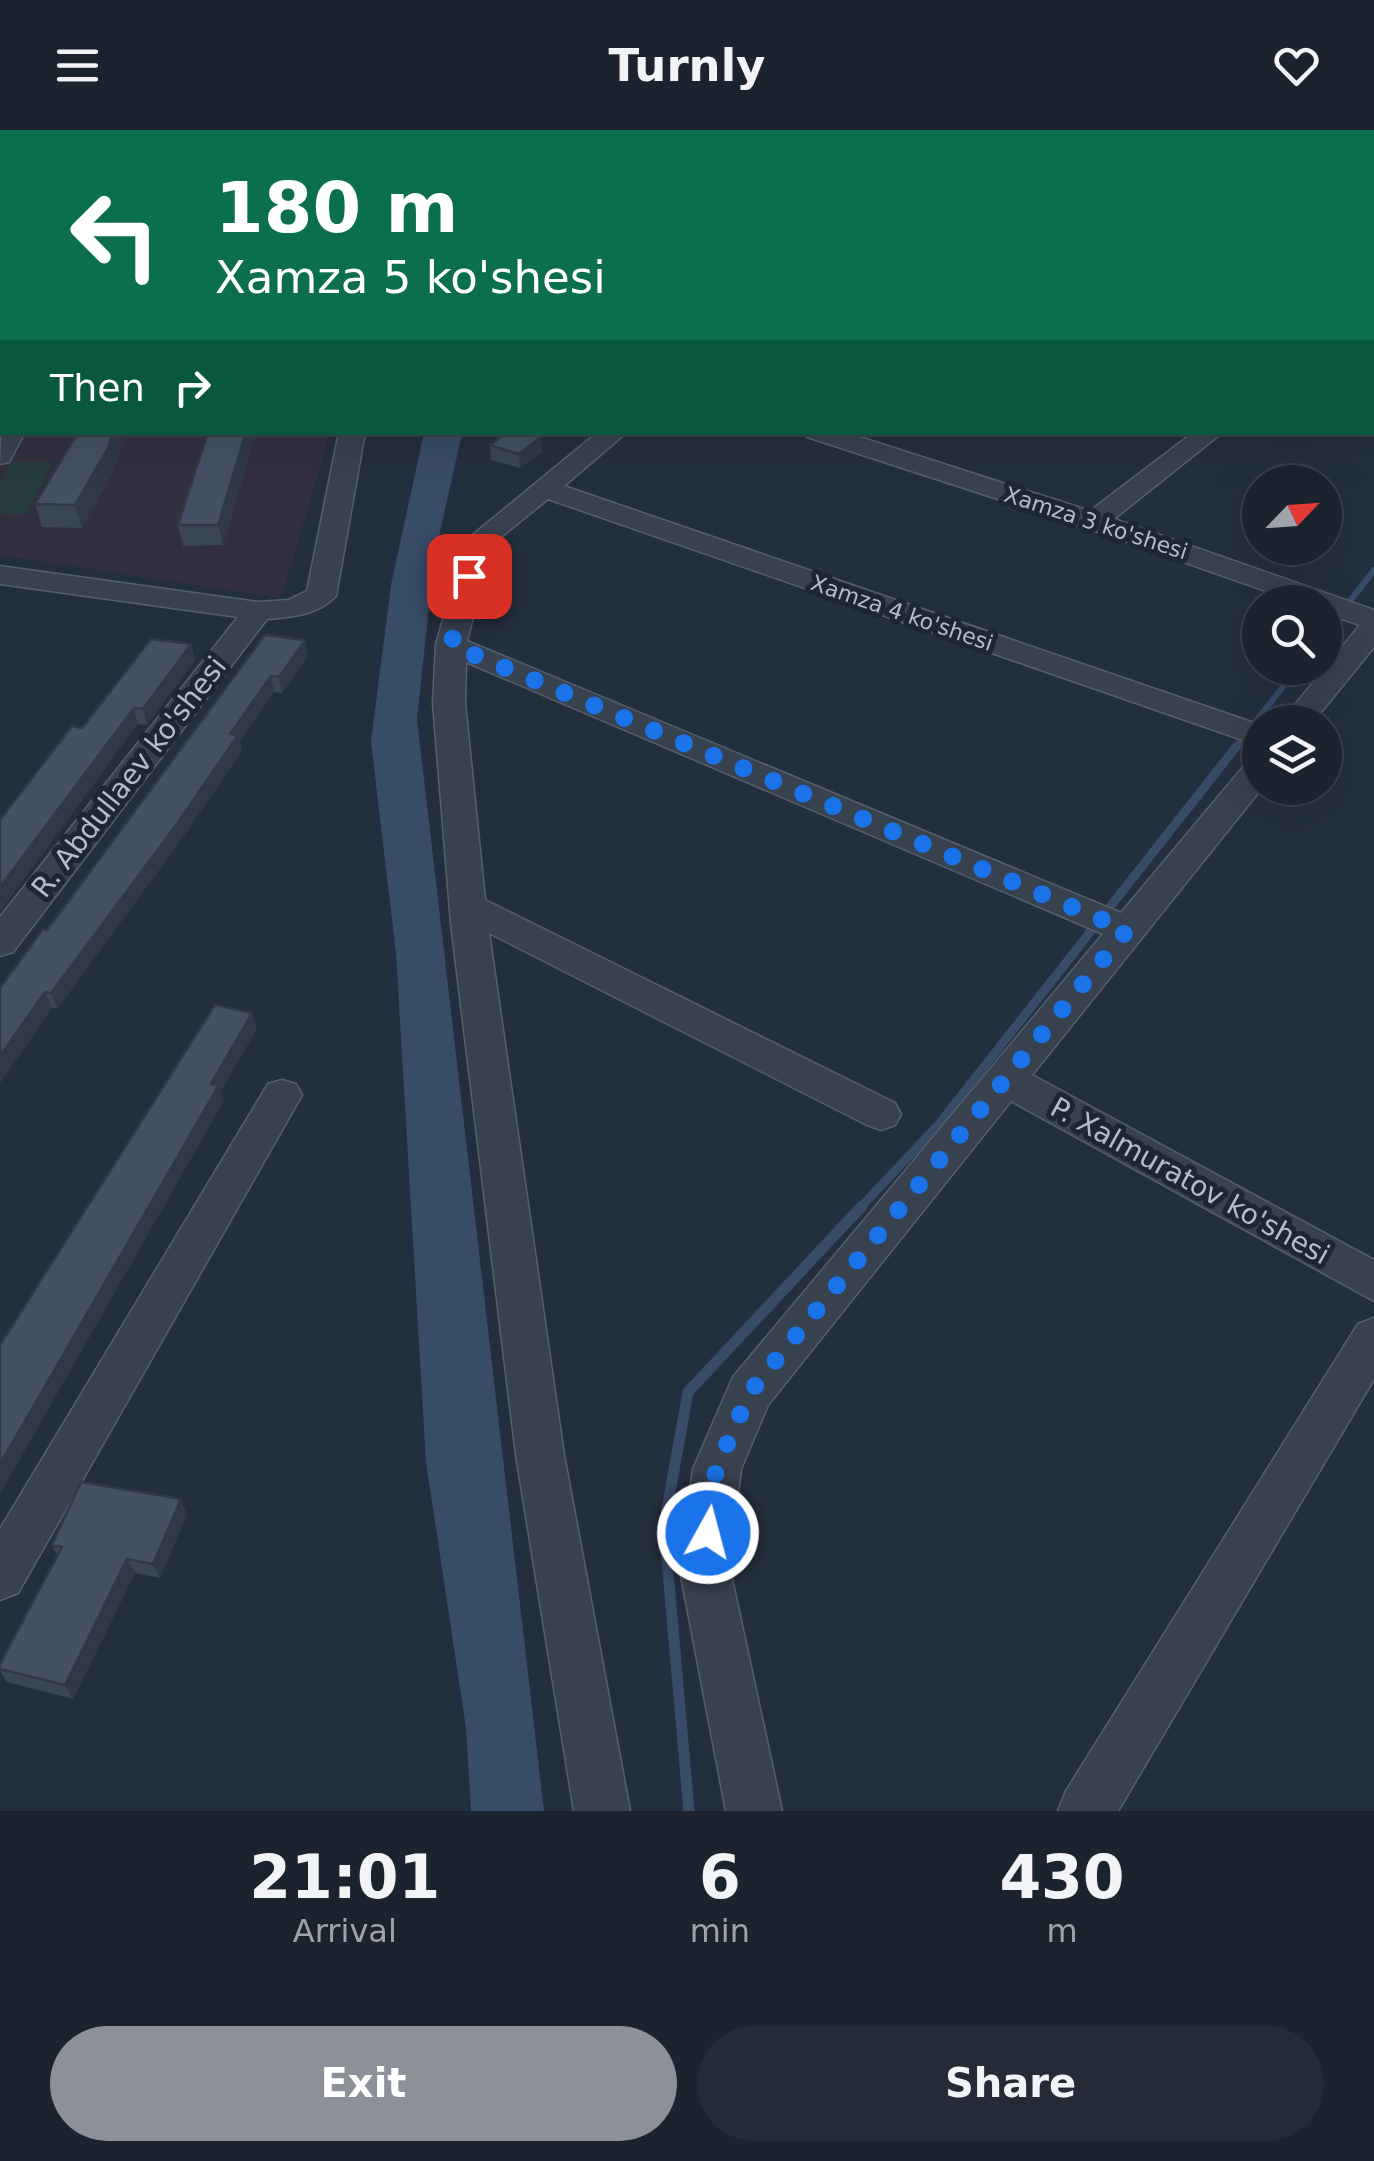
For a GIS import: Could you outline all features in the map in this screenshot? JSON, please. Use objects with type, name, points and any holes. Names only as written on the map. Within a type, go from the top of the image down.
[{"type":"street","points":[[0,576],[258,611],[294,608],[321,596],[351,435]]},
{"type":"street","points":[[602,1811],[540,1456],[468,907],[449,703],[451,645],[478,542],[611,435]]},
{"type":"street","name":"Xamza 3 ko'shesi","points":[[825,435],[1094,522],[1374,620]]},
{"type":"street","points":[[1094,522],[1207,435]]},
{"type":"street","name":"Xamza 4 ko'shesi","points":[[545,489],[1242,730]]},
{"type":"street","name":"R. Abdullaev ko'shesi","points":[[0,942],[258,611]]},
{"type":"street","points":[[1316,705],[1361,666],[1374,628]]},
{"type":"street","points":[[451,645],[1127,930]]},
{"type":"street","points":[[754,1811],[704,1565],[716,1469],[750,1392],[1242,790]]},
{"type":"street","points":[[468,907],[881,1114]]},
{"type":"street","name":"P. Xalmuratov ko'shesi","points":[[1006,1079],[1374,1282]]},
{"type":"street","points":[[0,1576],[282,1094]]},
{"type":"street","points":[[1086,1811],[1374,1338]]},
{"type":"shaded area","points":[[1,435],[329,435],[281,598],[0,555]]},
{"type":"green space","points":[[11,462],[53,462],[27,514],[0,514],[0,483]]},
{"type":"water","points":[[424,435],[462,435],[434,559],[417,719],[544,1811],[471,1811],[466,1728],[426,1462],[396,953],[371,742],[391,585]]},
{"type":"building","points":[[76,435],[113,435],[75,505],[35,504]]},
{"type":"building","points":[[207,435],[245,435],[218,525],[178,525]]},
{"type":"building","points":[[503,435],[541,437],[519,454],[490,445]]},
{"type":"building","points":[[265,635],[305,640],[279,677],[271,676],[230,734],[238,735],[174,828],[51,993],[45,992],[0,1056],[0,988]]},
{"type":"building","points":[[151,639],[191,644],[143,709],[134,708],[0,887],[0,820],[72,726],[82,728]]},
{"type":"building","points":[[215,1005],[252,1013],[211,1084],[219,1085],[0,1464],[0,1345]]},
{"type":"building","points":[[81,1482],[181,1499],[153,1564],[127,1559],[65,1685],[0,1669],[62,1547],[52,1545]]},
{"type":"waterway","points":[[1342,611],[1374,570]]},
{"type":"waterway","points":[[1234,749],[1285,685]]},
{"type":"waterway","points":[[859,1209],[939,1124],[1236,747]]},
{"type":"waterway","points":[[689,1811],[664,1526],[688,1392],[862,1206]]},
{"type":"route","points":[[469,576],[451,645],[1127,930],[750,1392],[716,1469],[708,1533]]}]
